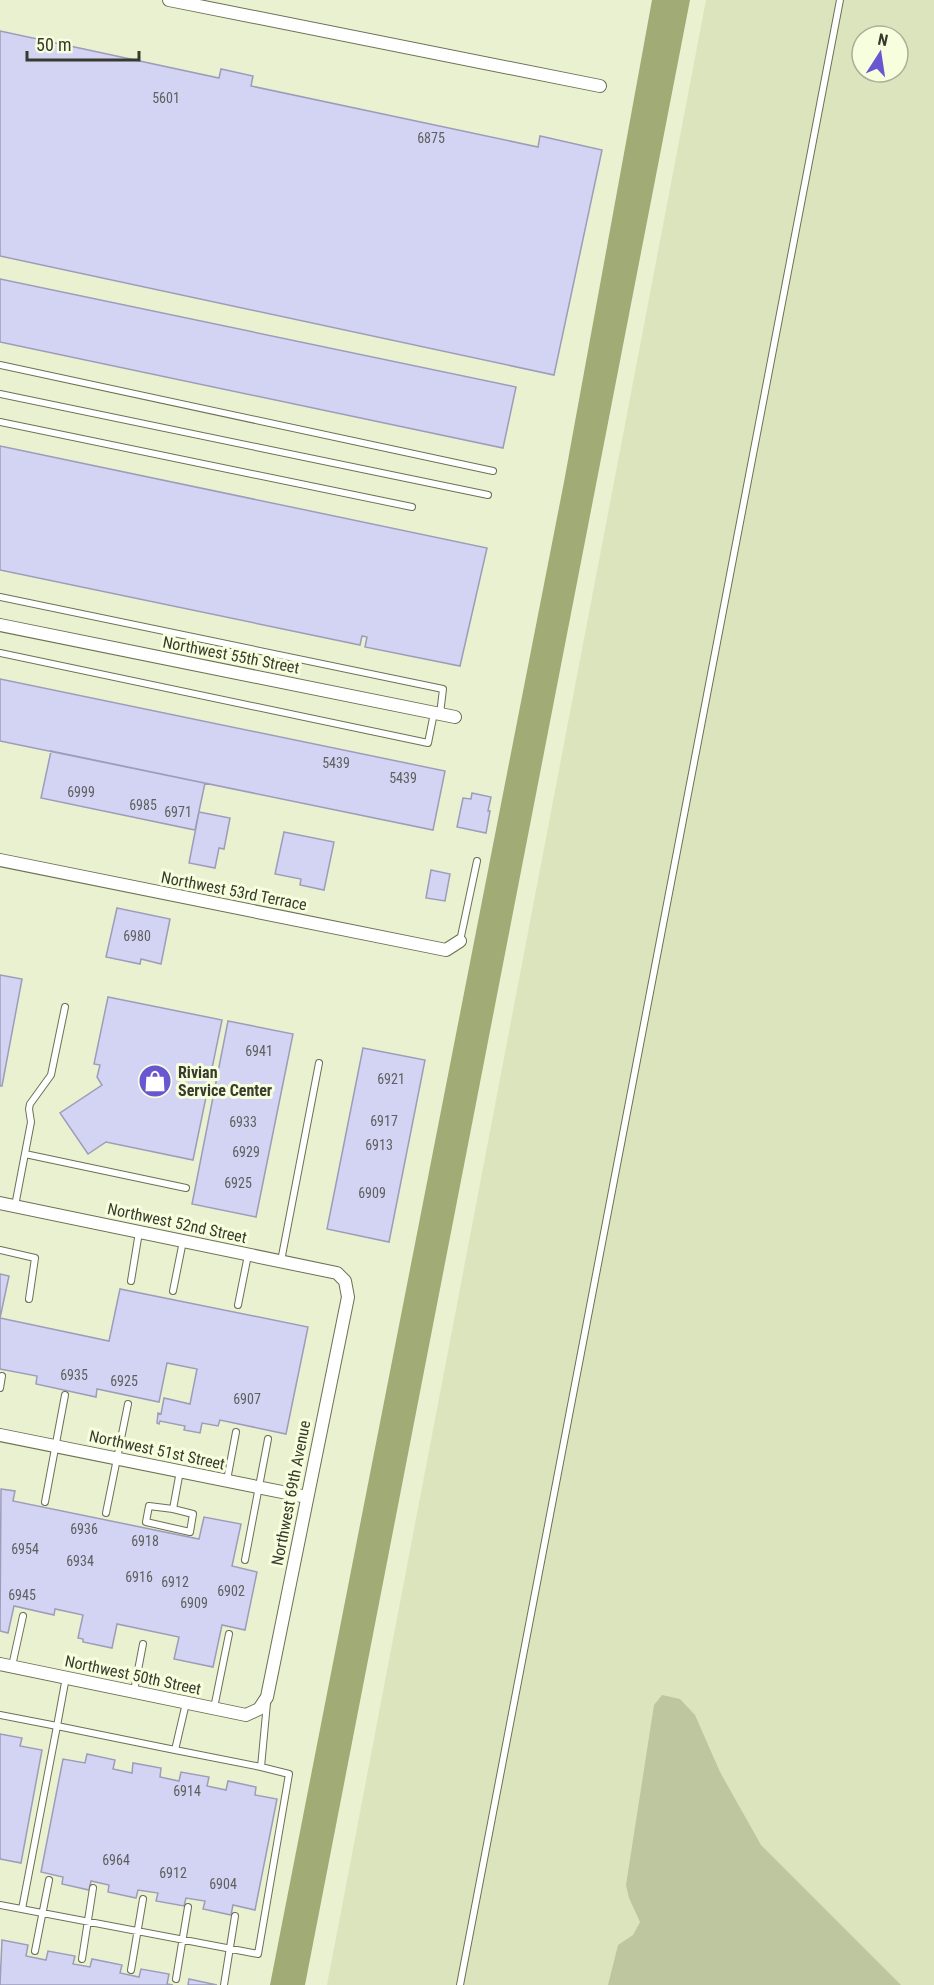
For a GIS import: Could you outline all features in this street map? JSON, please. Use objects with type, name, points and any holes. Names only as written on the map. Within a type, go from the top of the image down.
[{"type":"street","points":[[169,0],[600,86]]},
{"type":"street","name":"Northwest 55th Street","points":[[0,626],[455,717]]},
{"type":"street","name":"Northwest 53rd Terrace","points":[[0,860],[446,950],[460,941]]},
{"type":"street","name":"Northwest 52nd Street","points":[[0,1203],[337,1273],[345,1281]]},
{"type":"street","name":"Northwest 69th Avenue","points":[[259,1709],[267,1697],[348,1297],[345,1281]]},
{"type":"street","name":"Northwest 51st Street","points":[[0,1435],[307,1497]]},
{"type":"street","name":"Northwest 50th Street","points":[[6,1665],[246,1715],[259,1709]]},
{"type":"lane","points":[[460,1985],[840,0]]},
{"type":"lane","points":[[0,365],[493,471]]},
{"type":"lane","points":[[0,394],[488,495]]},
{"type":"lane","points":[[0,422],[412,507]]},
{"type":"lane","points":[[0,597],[443,689],[428,743],[0,653]]},
{"type":"lane","points":[[460,941],[477,861]]},
{"type":"lane","points":[[15,1206],[31,1122],[30,1104],[51,1075],[65,1007]]},
{"type":"lane","points":[[281,1262],[319,1063]]},
{"type":"lane","points":[[25,1154],[186,1188]]},
{"type":"lane","points":[[131,1281],[139,1232]]},
{"type":"lane","points":[[173,1291],[183,1241]]},
{"type":"lane","points":[[0,1250],[35,1258],[29,1299]]},
{"type":"lane","points":[[238,1305],[248,1254]]},
{"type":"lane","points":[[0,1388],[2,1376]]},
{"type":"lane","points":[[45,1502],[65,1395]]},
{"type":"lane","points":[[106,1513],[128,1404]]},
{"type":"lane","points":[[227,1481],[236,1432]]},
{"type":"lane","points":[[245,1560],[268,1439]]},
{"type":"lane","points":[[173,1509],[180,1472]]},
{"type":"lane","points":[[149,1506],[173,1509],[194,1514],[190,1532],[146,1522],[149,1506]]},
{"type":"lane","points":[[6,1665],[23,1616]]},
{"type":"lane","points":[[214,1708],[229,1634]]},
{"type":"lane","points":[[134,1691],[142,1644]]},
{"type":"lane","points":[[22,1910],[66,1677]]},
{"type":"lane","points":[[261,1767],[267,1697]]},
{"type":"lane","points":[[175,1750],[186,1702]]},
{"type":"lane","points":[[0,1715],[289,1774],[258,1954],[0,1905]]},
{"type":"lane","points":[[35,1951],[49,1880]]},
{"type":"lane","points":[[82,1959],[93,1888]]},
{"type":"lane","points":[[132,1970],[142,1899]]},
{"type":"lane","points":[[176,1979],[188,1907]]},
{"type":"lane","points":[[224,1985],[234,1916]]},
{"type":"shaded area","points":[[652,0],[690,0],[305,1985],[270,1985],[564,482]]},
{"type":"shaded area","points":[[706,0],[934,0],[934,1985],[327,1985]]},
{"type":"shaded area","points":[[662,1695],[680,1699],[695,1715],[720,1772],[761,1845],[901,1985],[608,1985],[618,1945],[633,1935],[640,1922],[626,1885],[654,1705]]},
{"type":"building","points":[[0,31],[219,78],[221,69],[253,76],[251,86],[538,147],[540,136],[602,150],[554,375],[0,256]]},
{"type":"building","points":[[0,279],[516,387],[503,448],[0,342]]},
{"type":"building","points":[[0,446],[487,548],[460,666],[365,647],[367,637],[362,636],[360,645],[0,570]]},
{"type":"building","points":[[0,679],[445,771],[433,830],[0,741]]},
{"type":"building","points":[[51,751],[205,783],[195,830],[41,798]]},
{"type":"building","points":[[472,793],[491,797],[486,833],[457,827],[463,798],[471,799]]},
{"type":"building","points":[[199,812],[230,818],[224,849],[219,848],[215,868],[189,863]]},
{"type":"building","points":[[284,832],[334,842],[324,890],[300,885],[301,879],[275,874]]},
{"type":"building","points":[[431,870],[450,874],[445,901],[426,898]]},
{"type":"building","points":[[117,908],[170,919],[161,964],[141,959],[140,964],[106,957]]},
{"type":"building","points":[[0,975],[22,979],[2,1086],[0,1086]]},
{"type":"building","name":"Rivian Service Center","points":[[108,997],[222,1020],[193,1160],[106,1142],[88,1154],[60,1113],[102,1085],[97,1077],[100,1065],[94,1064]]},
{"type":"building","points":[[228,1021],[293,1034],[256,1217],[192,1204]]},
{"type":"building","points":[[363,1048],[425,1060],[389,1242],[327,1229]]},
{"type":"building","points":[[0,1274],[9,1276],[0,1318]]},
{"type":"building","points":[[120,1289],[308,1327],[286,1434],[220,1420],[218,1426],[202,1423],[200,1433],[184,1430],[185,1426],[160,1421],[159,1424],[157,1423],[164,1398],[190,1404],[197,1369],[167,1363],[159,1402],[97,1389],[96,1397],[36,1384],[37,1376],[0,1369],[0,1318],[109,1341]]},
{"type":"building","points":[[1,1489],[15,1491],[13,1501],[199,1539],[204,1517],[241,1524],[232,1566],[257,1572],[245,1630],[222,1625],[213,1667],[174,1659],[179,1637],[117,1624],[112,1648],[83,1642],[83,1639],[78,1638],[83,1615],[55,1609],[54,1615],[14,1606],[8,1633],[0,1631]]},
{"type":"building","points":[[0,1734],[22,1738],[20,1746],[42,1750],[21,1863],[0,1859]]},
{"type":"building","points":[[87,1754],[115,1760],[113,1769],[132,1773],[133,1763],[161,1768],[160,1777],[179,1781],[181,1772],[209,1777],[207,1786],[226,1790],[228,1781],[256,1787],[255,1795],[277,1799],[255,1910],[233,1905],[231,1915],[203,1909],[205,1901],[186,1898],[184,1906],[156,1901],[158,1893],[138,1890],[136,1898],[108,1892],[109,1885],[91,1881],[89,1890],[62,1884],[63,1877],[41,1872],[63,1759],[85,1763]]},
{"type":"building","points":[[2,1940],[28,1945],[26,1956],[46,1960],[48,1951],[75,1956],[73,1964],[90,1967],[92,1959],[122,1965],[120,1973],[139,1977],[141,1969],[169,1974],[167,1984],[173,1985],[0,1985]]},
{"type":"building","points":[[189,1979],[217,1985],[188,1985]]},
{"type":"place","name":"Rivian Service Center","points":[[155,1081]]}]
